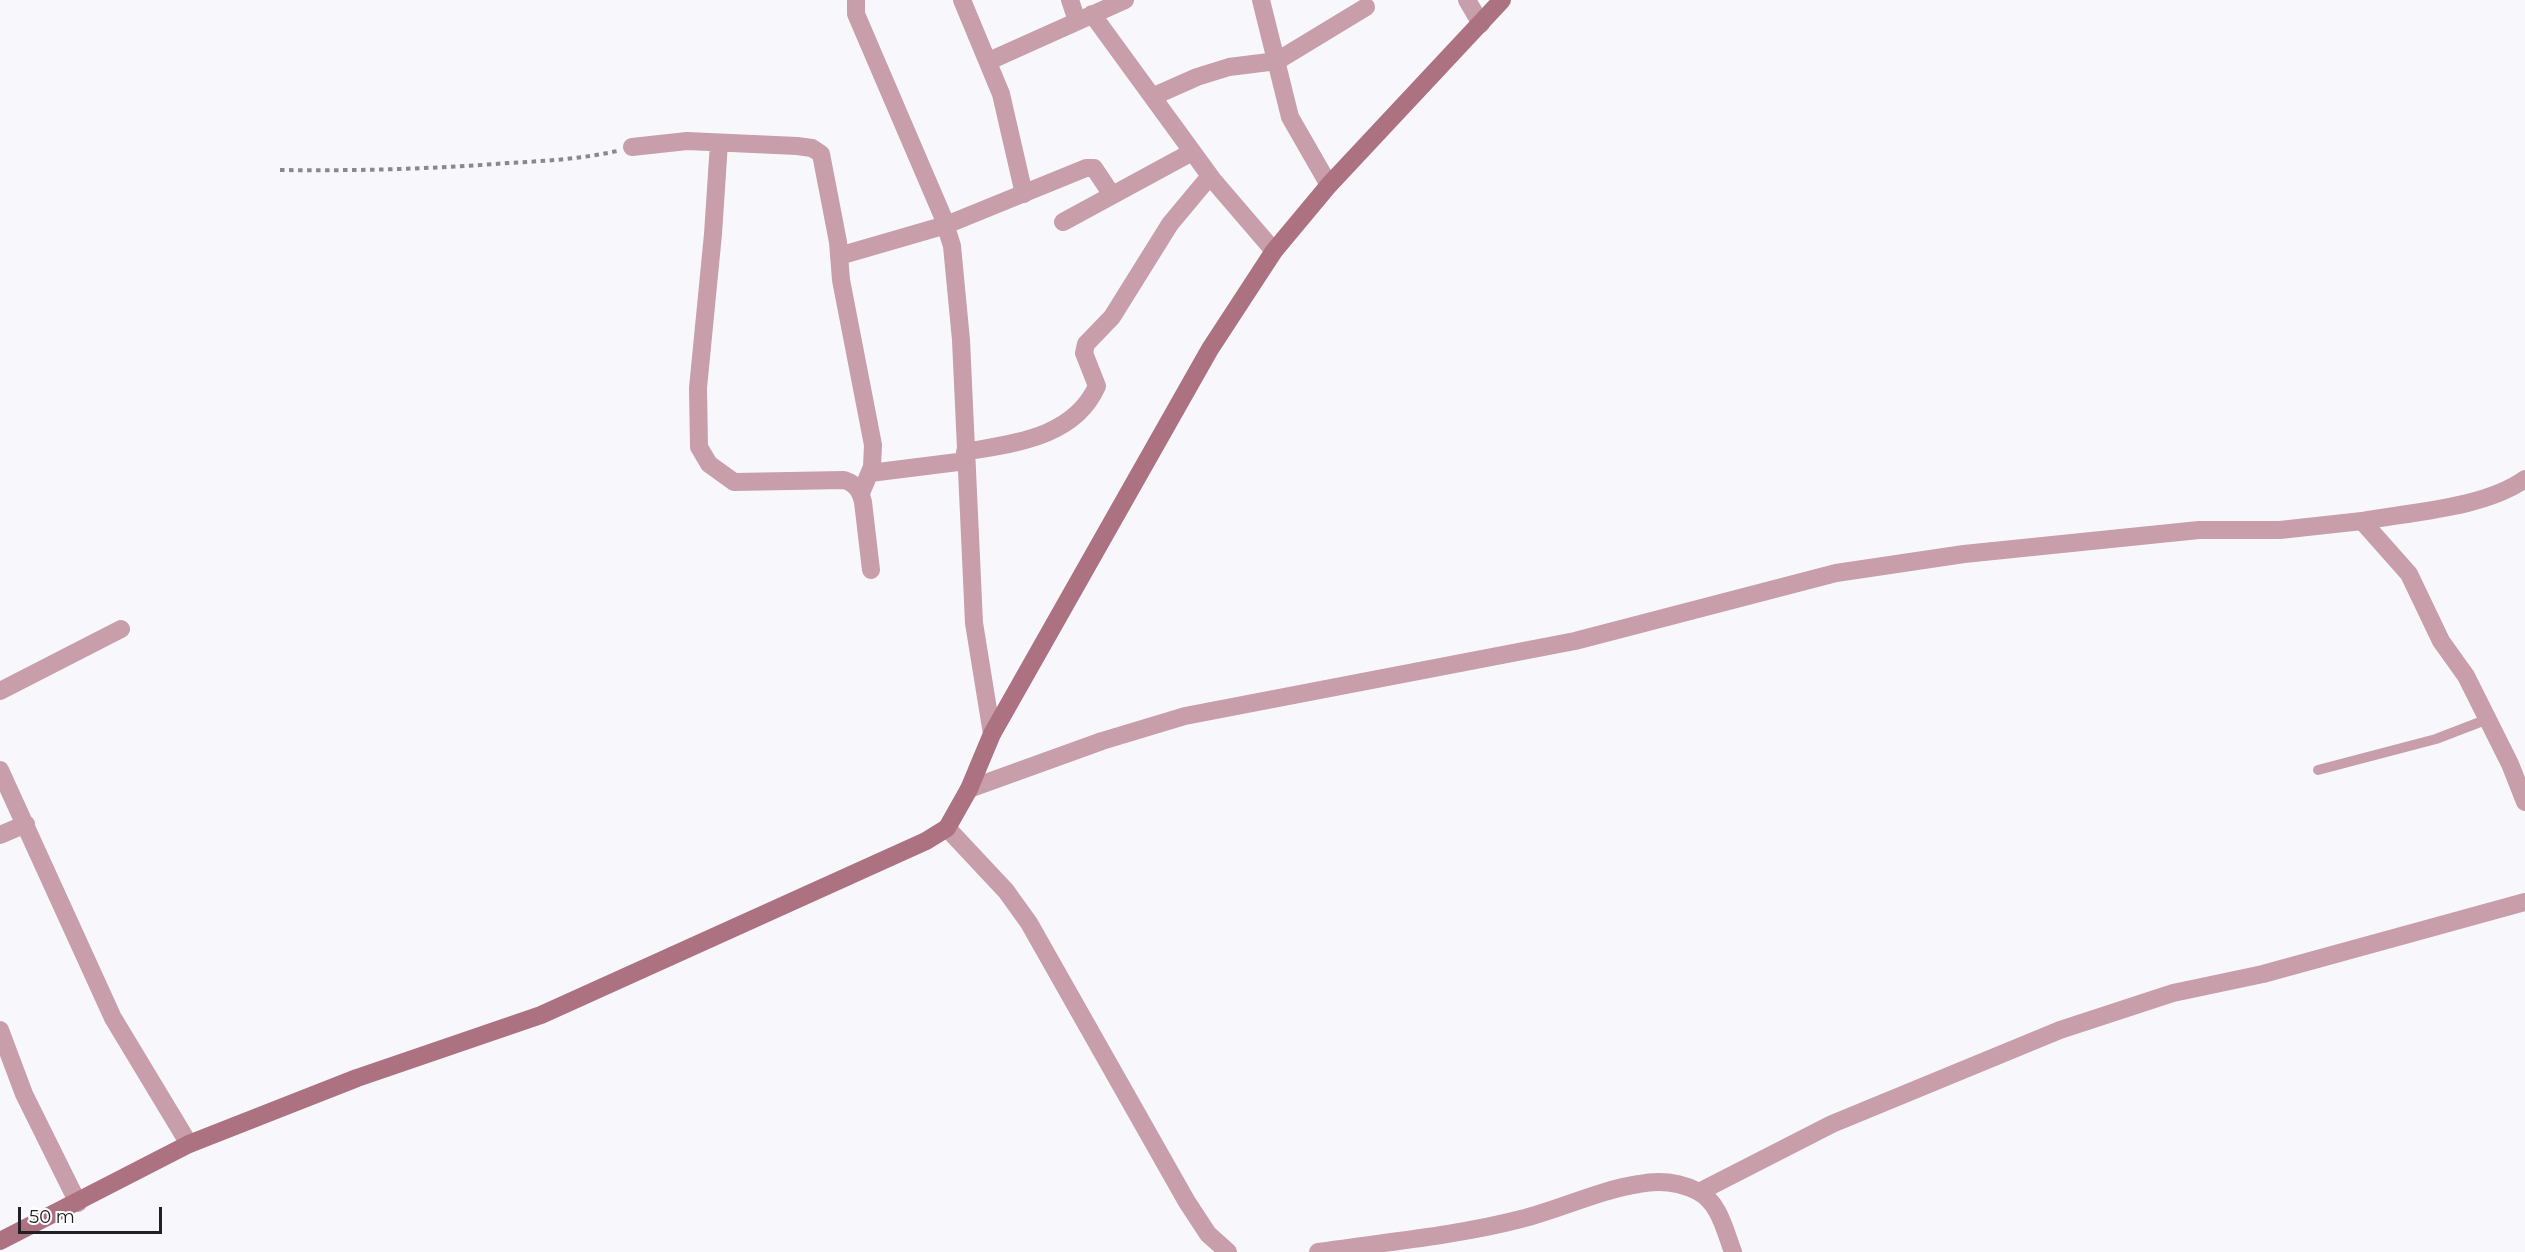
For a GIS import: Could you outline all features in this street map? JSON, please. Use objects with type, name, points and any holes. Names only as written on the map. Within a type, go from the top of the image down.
[{"type":"street","points":[[856,0],[856,14],[946,225],[952,246],[958,298],[974,623],[992,734]]},
{"type":"street","points":[[962,0],[989,62],[1009,121],[1024,195]]},
{"type":"street","points":[[1070,0],[1154,96],[1210,176],[1274,251]]},
{"type":"street","points":[[989,62],[1125,0]]},
{"type":"street","points":[[1261,0],[1290,117],[1329,184]]},
{"type":"street","points":[[1467,0],[1481,24]]},
{"type":"street","points":[[0,1241],[78,1203],[189,1144],[357,1078],[541,1015],[926,841],[947,828],[969,789],[992,734],[1210,349],[1274,251],[1329,184],[1502,0]]},
{"type":"street","points":[[1154,96],[1197,77],[1229,67],[1277,61],[1366,7]]},
{"type":"street","points":[[632,147],[665,142],[797,146],[817,150],[825,166],[873,445],[874,457],[861,493],[871,570]]},
{"type":"street","points":[[718,143],[713,234],[698,388],[698,436],[703,457],[718,473],[734,482],[844,480],[852,483],[861,493]]},
{"type":"street","points":[[1063,222],[1192,152]]},
{"type":"street","points":[[839,256],[946,225],[1090,167],[1097,172],[1112,195]]},
{"type":"street","points":[[870,473],[965,457],[1046,435],[1072,417],[1097,386],[1084,353],[1086,344],[1112,317],[1170,224],[1210,176]]},
{"type":"street","points":[[969,789],[1102,741],[1185,716],[1575,641],[1836,573],[1964,554],[2199,530],[2280,530],[2362,521],[2490,496],[2514,487],[2525,479]]},
{"type":"street","points":[[2362,521],[2409,574],[2441,641],[2462,667],[2524,798]]},
{"type":"street","points":[[0,691],[121,630]]},
{"type":"street","points":[[0,770],[113,1018],[189,1144]]},
{"type":"street","points":[[0,835],[26,824]]},
{"type":"street","points":[[947,828],[1006,891],[1029,923],[1187,1202],[1208,1234],[1228,1252]]},
{"type":"street","points":[[1700,1192],[1832,1124],[2060,1030],[2173,993],[2263,974],[2525,902]]},
{"type":"street","points":[[0,1030],[24,1094],[78,1203]]},
{"type":"street","points":[[1318,1252],[1521,1219],[1638,1184],[1664,1181],[1700,1192],[1715,1207],[1733,1252]]},
{"type":"lane","points":[[2318,770],[2436,739],[2488,719]]},
{"type":"path","points":[[280,170],[384,171],[449,168],[550,160],[632,147]]}]
